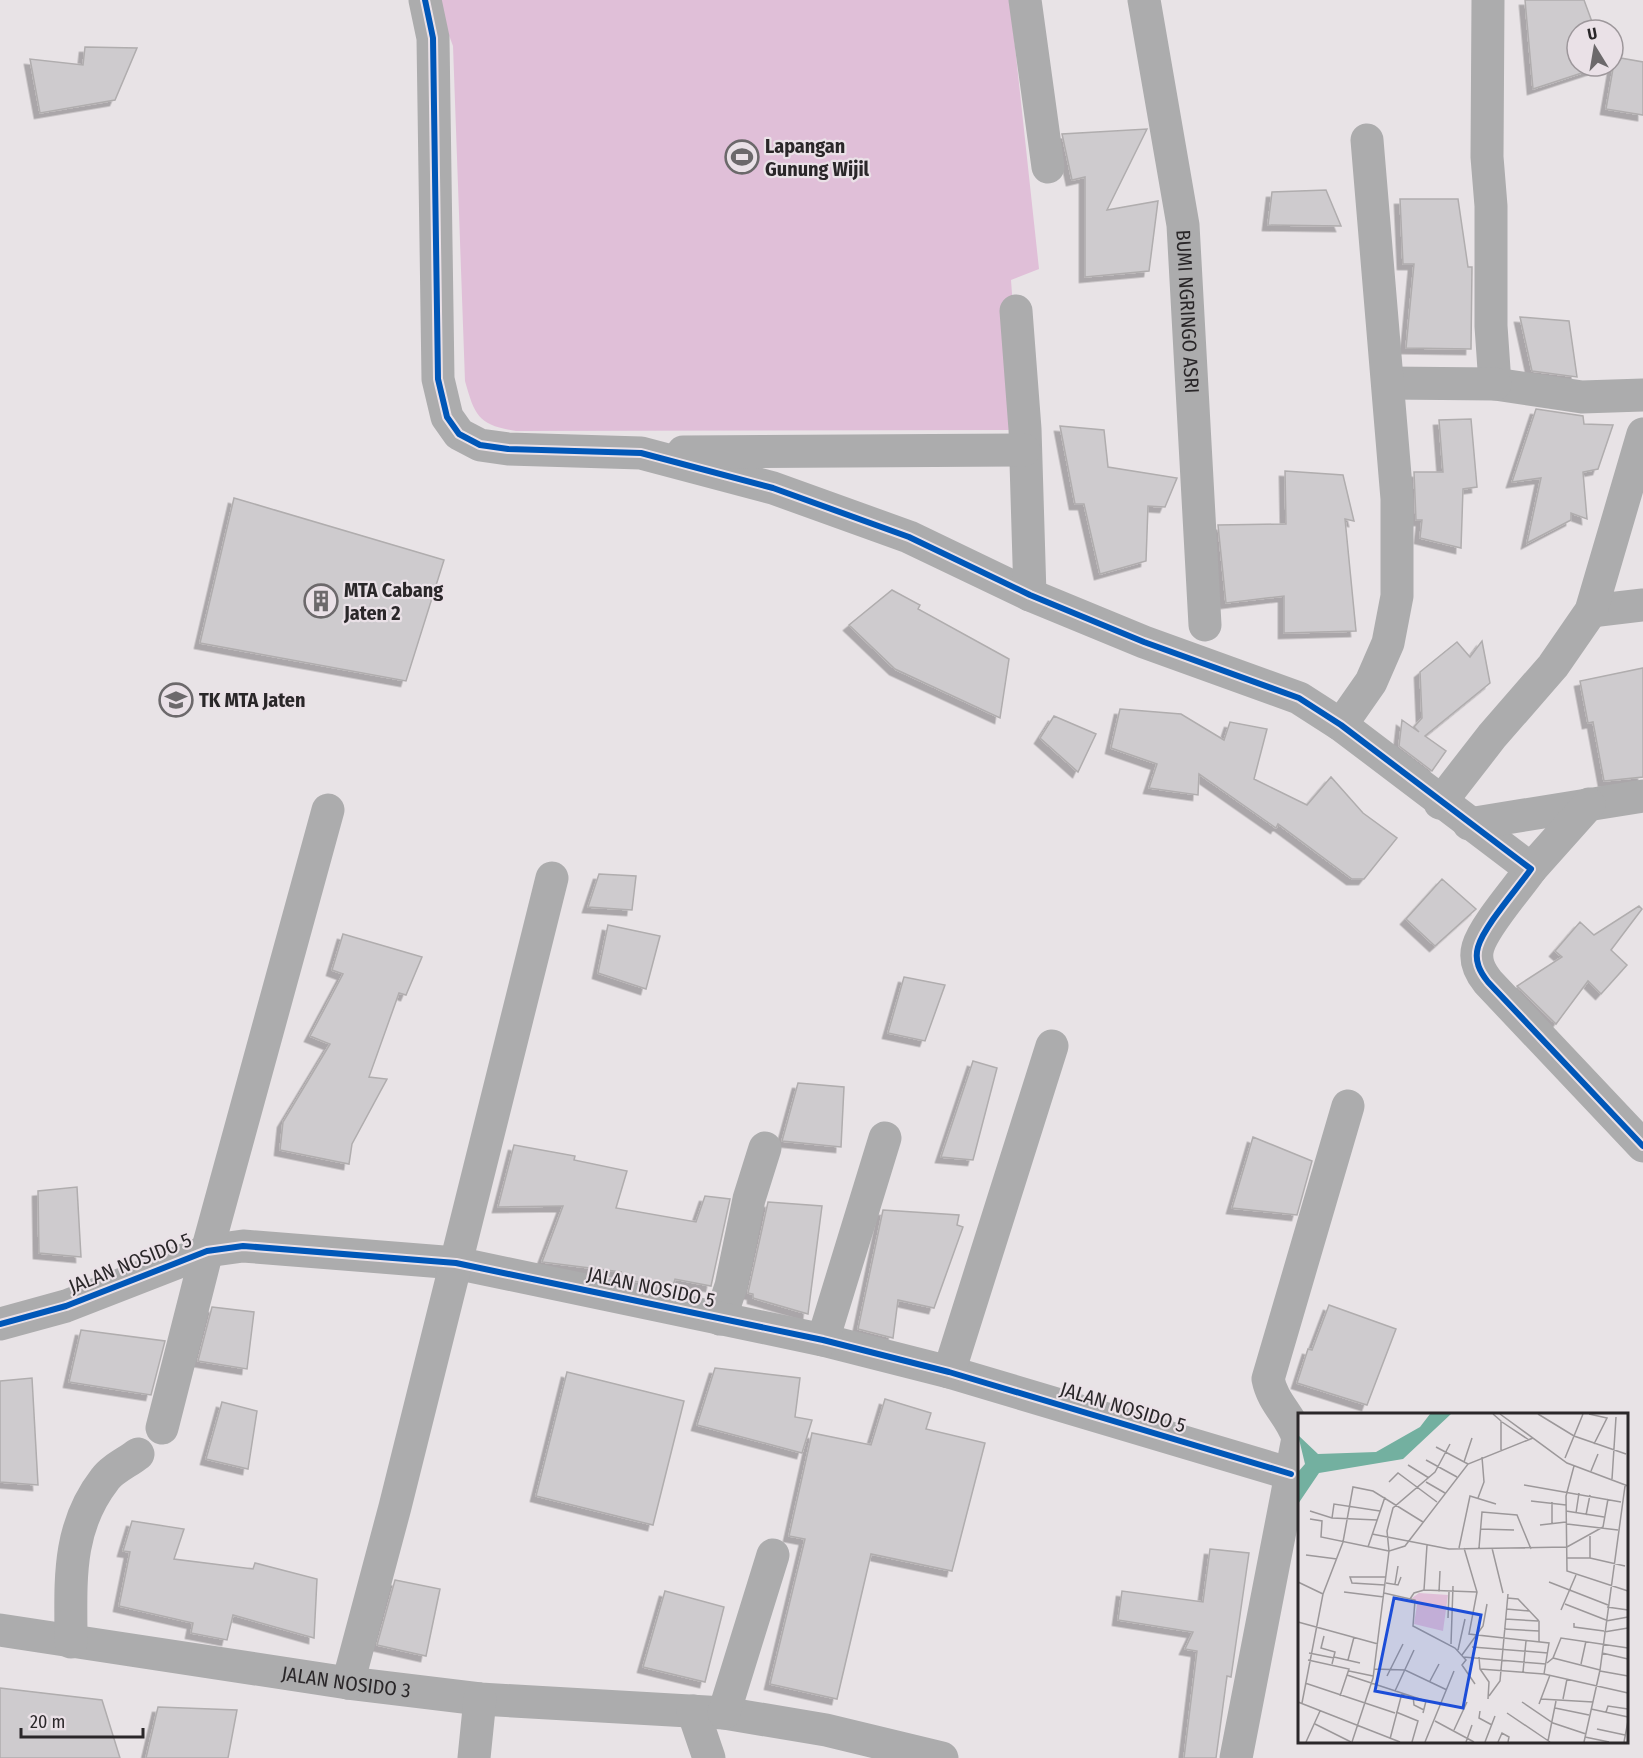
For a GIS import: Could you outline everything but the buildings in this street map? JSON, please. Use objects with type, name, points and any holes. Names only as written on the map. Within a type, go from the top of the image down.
[{"type":"street","points":[[425,0],[433,38],[438,379],[447,417],[459,434],[480,445],[508,449],[641,453],[661,457],[773,488],[909,537],[1030,596],[1144,642],[1299,698],[1341,725],[1440,803],[1531,869]]},
{"type":"street","points":[[1025,0],[1048,167]]},
{"type":"street","name":"BUMI NGRINGO ASRI","points":[[1144,0],[1183,225],[1205,625]]},
{"type":"street","points":[[1488,0],[1487,157],[1491,206],[1491,350],[1495,384]]},
{"type":"street","points":[[1341,725],[1371,682],[1380,662],[1388,643],[1397,596],[1397,500],[1367,140]]},
{"type":"street","points":[[1016,311],[1030,596]]},
{"type":"street","points":[[1388,383],[1495,384],[1582,397],[1643,395]]},
{"type":"street","points":[[1440,803],[1492,736],[1553,666],[1591,611],[1643,435]]},
{"type":"street","points":[[661,457],[686,451],[1024,450]]},
{"type":"street","points":[[1591,611],[1643,605]]},
{"type":"street","points":[[1469,824],[1643,796]]},
{"type":"street","points":[[1589,804],[1531,869],[1486,932],[1478,948],[1478,969],[1643,1146]]},
{"type":"street","points":[[162,1428],[207,1251],[328,810]]},
{"type":"street","points":[[348,1683],[552,878]]},
{"type":"street","points":[[949,1372],[1052,1046]]},
{"type":"street","points":[[1236,1758],[1298,1438],[1294,1425],[1272,1396],[1268,1379],[1348,1106]]},
{"type":"street","points":[[823,1340],[885,1138]]},
{"type":"street","points":[[720,1319],[731,1286],[749,1199],[765,1148]]},
{"type":"street","name":"JALAN NOSIDO 5","points":[[0,1324],[66,1306],[207,1251],[243,1246],[456,1263],[823,1340],[949,1372],[1291,1474]]},
{"type":"street","points":[[71,1642],[71,1566],[79,1521],[106,1477],[138,1454]]},
{"type":"street","points":[[709,1758],[709,1712],[772,1555]]},
{"type":"street","name":"JALAN NOSIDO 3","points":[[0,1630],[348,1683],[480,1699],[709,1712],[826,1730],[942,1758]]},
{"type":"street","points":[[474,1758],[480,1699]]},
{"type":"shaded area","name":"Lapangan Gunung Wijil","points":[[436,0],[1010,0],[1039,269],[1011,280],[1022,430],[516,431],[486,422],[476,411],[465,381],[453,46]]},
{"type":"cycle path","points":[[425,0],[433,38],[438,379],[447,417],[459,434],[480,445],[508,449],[641,453],[773,488],[909,537],[1030,595],[1144,642],[1299,698],[1341,725],[1531,869],[1481,938],[1477,952],[1478,966],[1488,982],[1643,1146]]},
{"type":"cycle path","points":[[0,1324],[66,1306],[207,1251],[243,1246],[456,1263],[823,1340],[949,1372],[1291,1474]]},
{"type":"place","name":"Lapangan Gunung Wijil","points":[[742,157]]},
{"type":"place","name":"MTA Cabang Jaten 2","points":[[321,601]]},
{"type":"place","name":"TK MTA Jaten","points":[[176,700]]}]
